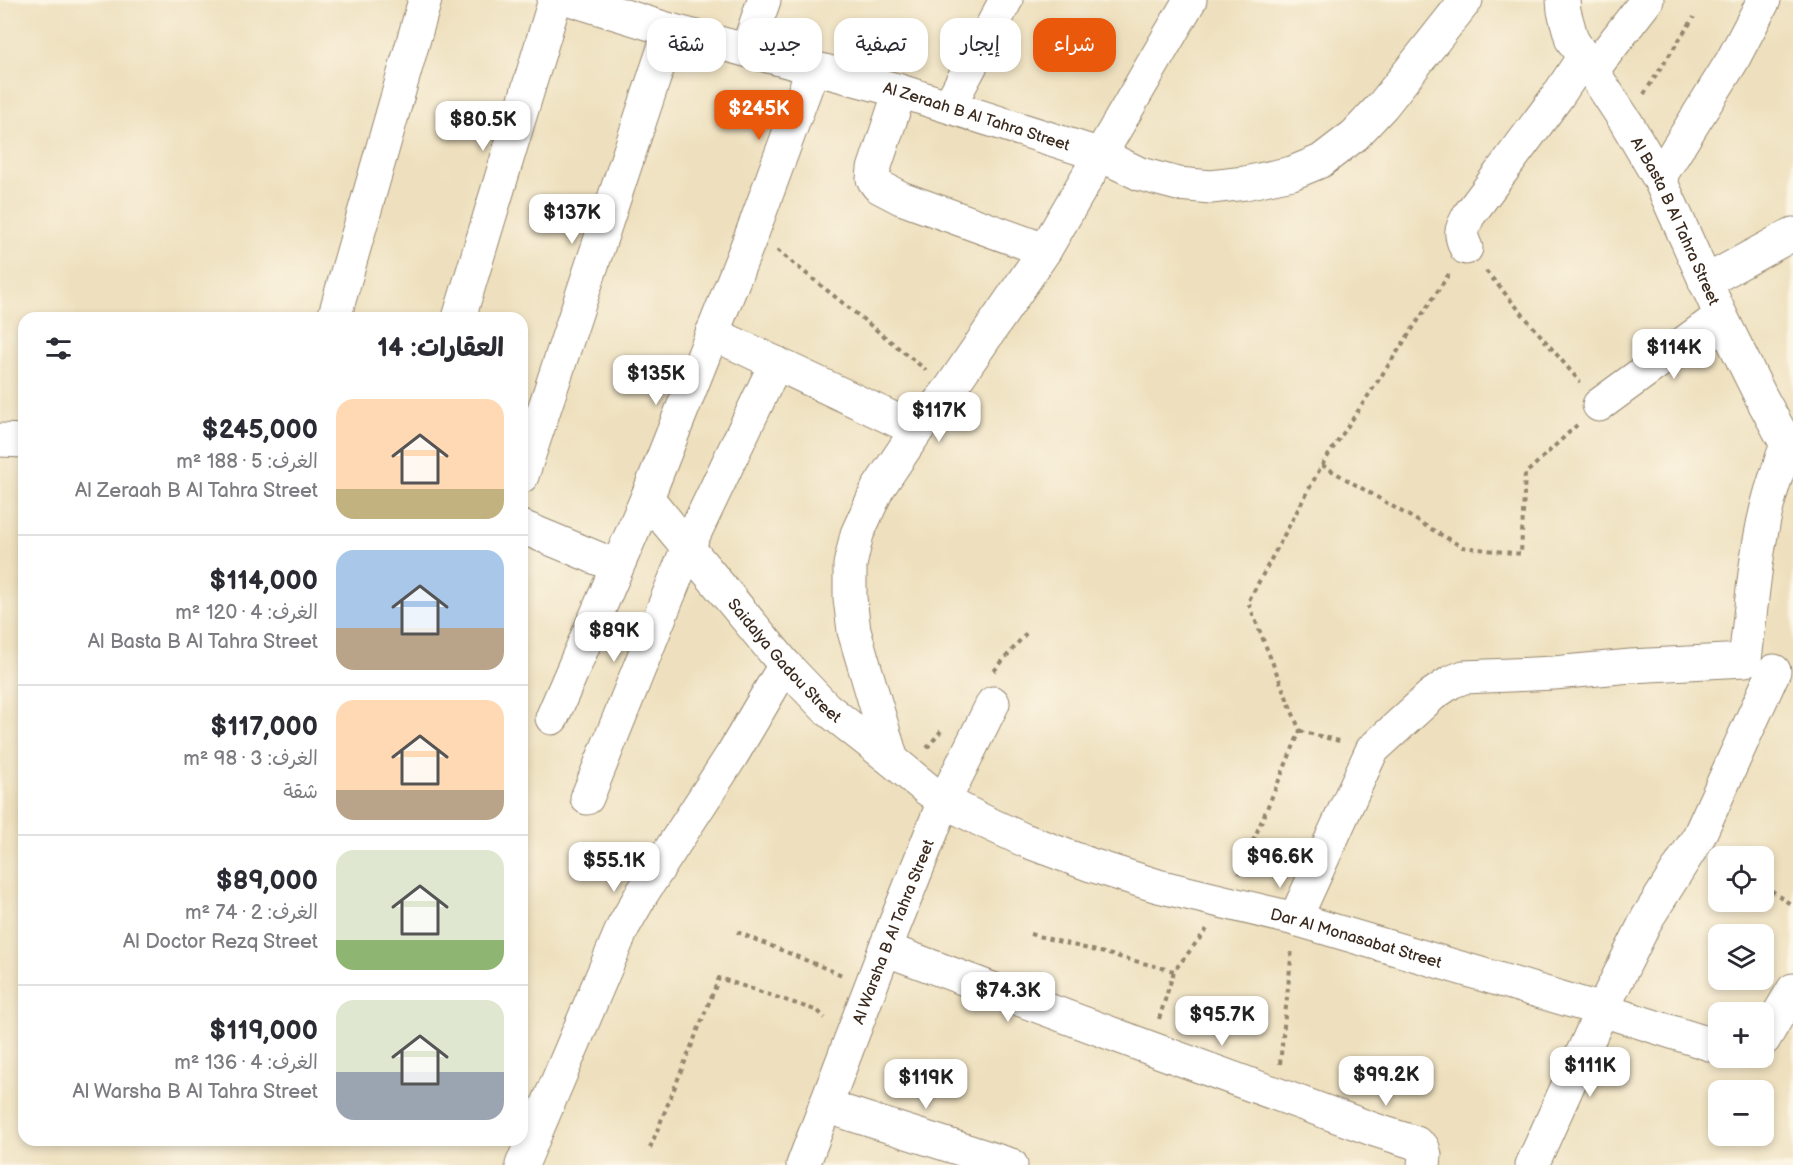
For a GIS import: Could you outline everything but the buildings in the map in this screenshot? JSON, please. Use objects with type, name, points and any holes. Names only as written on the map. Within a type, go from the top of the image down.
[{"type":"street","points":[[336,312],[425,0]]},
{"type":"street","points":[[461,312],[555,0]]},
{"type":"street","points":[[758,18],[764,0]]},
{"type":"street","points":[[949,106],[1006,0]]},
{"type":"street","points":[[892,760],[854,631],[850,598],[850,565],[857,534],[877,490],[917,430],[950,389],[1045,250],[1190,0]]},
{"type":"street","name":"Al Zeraah B Al Tahra Street","points":[[822,70],[900,91],[1101,155],[1140,174],[1178,184],[1211,186],[1245,183],[1292,173],[1321,162],[1355,135],[1383,105],[1466,0]]},
{"type":"street","name":"Al Basta B Al Tahra Street","points":[[1563,0],[1572,40],[1626,122],[1659,178],[1705,282],[1761,397],[1791,445]]},
{"type":"street","points":[[1466,248],[1461,237],[1461,229],[1469,215],[1557,97],[1647,0]]},
{"type":"street","points":[[1659,178],[1732,61],[1764,0]]},
{"type":"street","name":"Al Zeraah B Al Tahra Street","points":[[593,3],[647,22]]},
{"type":"street","points":[[528,458],[656,72]]},
{"type":"street","points":[[552,718],[647,498],[753,231],[812,72]]},
{"type":"street","points":[[900,91],[874,169],[873,179],[878,186],[902,198],[1045,250]]},
{"type":"street","points":[[1705,282],[1793,234]]},
{"type":"street","points":[[1599,405],[1721,316]]},
{"type":"street","points":[[712,333],[917,430]]},
{"type":"street","points":[[587,798],[688,547],[776,363]]},
{"type":"street","points":[[0,440],[18,441]]},
{"type":"street","points":[[1532,1165],[1602,1010],[1648,917],[1699,836],[1771,670],[1761,528],[1771,489],[1791,445]]},
{"type":"street","name":"Saidalya Gadou Street","points":[[647,498],[785,665],[826,708],[944,801]]},
{"type":"street","points":[[528,529],[616,566]]},
{"type":"street","points":[[522,1165],[623,927],[643,892],[732,755],[785,665]]},
{"type":"street","points":[[1295,919],[1372,750],[1432,695],[1451,682],[1464,677],[1554,673],[1631,666],[1771,670]]},
{"type":"street","name":"Al Warsha B Al Tahra Street","points":[[803,1165],[944,801],[993,703]]},
{"type":"street","name":"Dar Al Monasabat Street","points":[[944,801],[1024,840],[1091,865],[1158,885],[1295,919],[1708,1044]]},
{"type":"street","points":[[885,949],[1150,1048],[1416,1143],[1423,1148],[1424,1165]]},
{"type":"street","points":[[1774,1022],[1793,990]]},
{"type":"street","points":[[825,1106],[1011,1165]]},
{"type":"path","points":[[1626,122],[1694,17]]},
{"type":"path","points":[[753,231],[950,389]]},
{"type":"path","points":[[1150,1048],[1174,971],[1227,902],[1300,731],[1248,602],[1322,465],[1466,248],[1599,405],[1525,474],[1521,554],[1462,547],[1322,465]]},
{"type":"path","points":[[1300,731],[1372,750]]},
{"type":"path","points":[[1774,892],[1793,906]]},
{"type":"path","points":[[1277,1094],[1295,919]]},
{"type":"path","points":[[737,932],[871,987]]},
{"type":"path","points":[[1030,934],[1174,971]]},
{"type":"path","points":[[650,1148],[719,978],[818,1011],[850,1040]]}]
